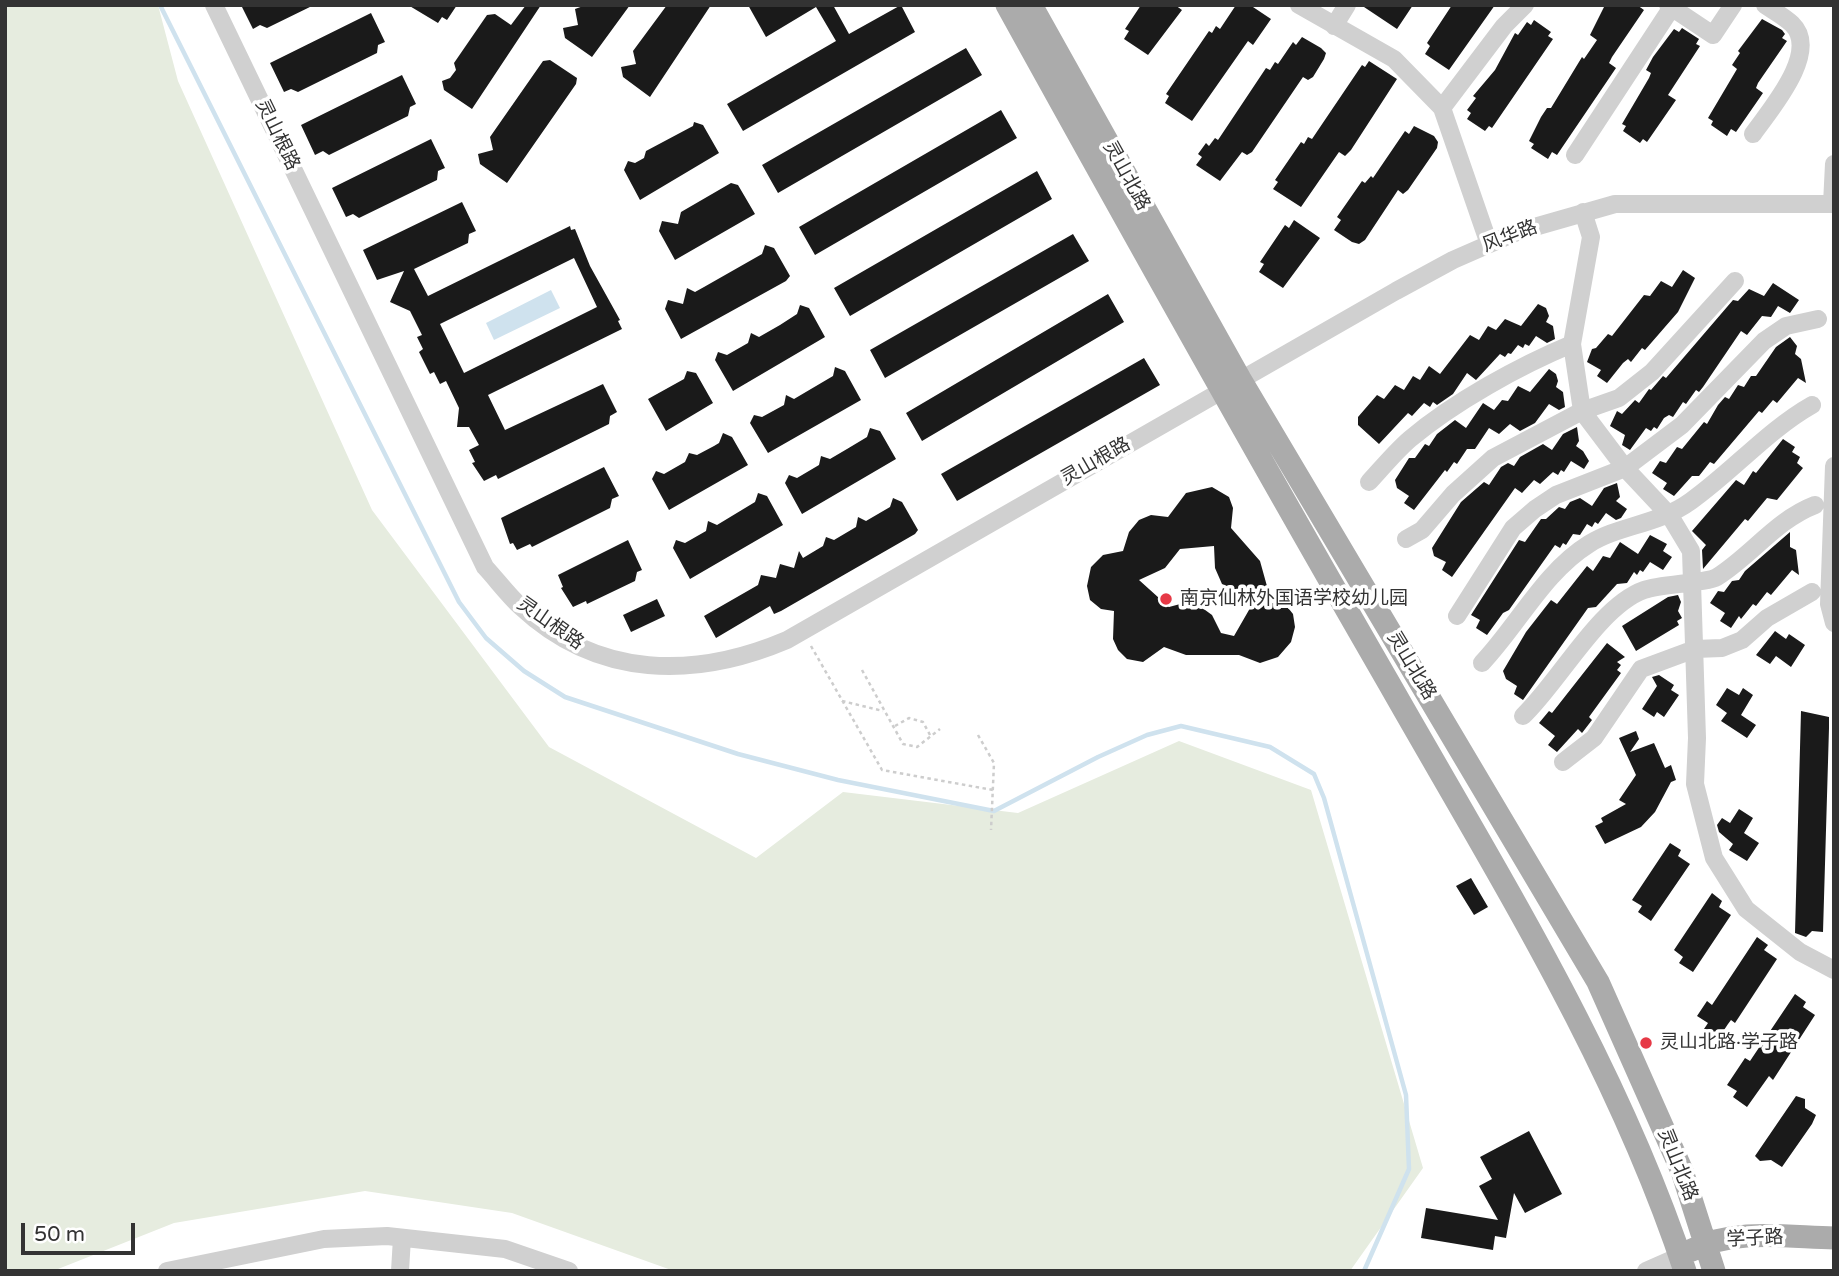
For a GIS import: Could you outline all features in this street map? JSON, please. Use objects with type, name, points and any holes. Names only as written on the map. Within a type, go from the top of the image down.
[{"type":"main road","name":"灵山北路","points":[[1007,5],[1230,384],[1598,982],[1682,1171],[1714,1271]]},
{"type":"main road","name":"灵山北路","points":[[1031,5],[1230,384],[1569,999],[1653,1181],[1683,1263]]},
{"type":"main road","name":"学子路","points":[[1683,1263],[1706,1243],[1741,1236],[1834,1238]]},
{"type":"street","name":"灵山根路","points":[[214,5],[485,567],[522,608],[569,642],[612,661],[673,667],[722,663],[742,658],[803,632],[1230,384]]},
{"type":"street","points":[[1299,5],[1394,60],[1442,108],[1489,244]]},
{"type":"street","points":[[1334,26],[1347,5]]},
{"type":"street","points":[[1442,108],[1504,26],[1525,5]]},
{"type":"street","points":[[1575,155],[1670,6],[1713,35],[1733,5]]},
{"type":"street","points":[[1753,134],[1794,73],[1800,58],[1800,41],[1794,25],[1765,5]]},
{"type":"street","points":[[1833,204],[1834,164]]},
{"type":"street","name":"风华路","points":[[1230,384],[1453,260],[1489,244],[1583,212],[1615,204],[1656,202],[1833,204]]},
{"type":"street","points":[[1583,212],[1591,237],[1572,344],[1582,411],[1625,468],[1670,516],[1691,551],[1695,649],[1695,784],[1714,858],[1746,909],[1800,952],[1834,970]]},
{"type":"street","points":[[1406,539],[1422,530],[1452,494],[1493,458],[1582,411],[1619,398],[1652,372],[1735,281]]},
{"type":"street","points":[[1457,616],[1513,527],[1556,495],[1625,468],[1682,425],[1764,341],[1786,326],[1818,319]]},
{"type":"street","points":[[1369,482],[1410,439],[1456,407],[1540,357],[1572,344]]},
{"type":"street","points":[[1482,663],[1548,582],[1590,543],[1670,516],[1793,416],[1812,405]]},
{"type":"street","points":[[1834,466],[1829,604],[1834,623]]},
{"type":"street","points":[[1523,716],[1545,695],[1599,621],[1643,590],[1693,580],[1713,579],[1748,556],[1795,513],[1815,505]]},
{"type":"street","points":[[1563,762],[1594,738],[1641,669],[1695,649],[1722,648],[1742,640],[1766,618],[1812,592]]},
{"type":"street","points":[[167,1271],[324,1239],[402,1238],[505,1249],[569,1271]]},
{"type":"street","points":[[400,1271],[402,1238]]},
{"type":"street","points":[[1646,1271],[1683,1263]]},
{"type":"path","points":[[803,632],[882,770],[993,790]]},
{"type":"path","points":[[862,670],[900,741],[912,748],[940,729]]},
{"type":"path","points":[[842,701],[886,711]]},
{"type":"path","points":[[894,726],[909,718],[923,722],[930,735]]},
{"type":"path","points":[[978,735],[994,763],[991,830]]},
{"type":"shaded area","points":[[5,5],[158,5],[178,81],[372,510],[549,747],[756,858],[843,792],[1018,813],[1179,741],[1311,790],[1423,1168],[1350,1271],[674,1271],[512,1213],[365,1191],[174,1223],[53,1271],[5,1271]]},
{"type":"water","points":[[551,290],[560,308],[494,340],[486,323]]},
{"type":"building","points":[[241,5],[314,5],[267,28],[260,25],[253,29]]},
{"type":"building","points":[[408,5],[457,5],[447,20],[442,17],[438,23]]},
{"type":"building","points":[[526,5],[541,5],[472,109],[444,90],[442,81],[450,78],[456,70],[454,63],[487,15],[495,14],[511,25]]},
{"type":"building","points":[[586,5],[630,5],[592,57],[565,38],[563,28],[578,25],[575,9]]},
{"type":"building","points":[[667,5],[711,5],[650,97],[623,77],[621,67],[636,64],[633,51]]},
{"type":"building","points":[[748,5],[833,5],[849,34],[901,5],[915,32],[743,131],[727,104],[836,41],[816,7],[766,37]]},
{"type":"building","points":[[1141,5],[1175,5],[1182,10],[1148,55],[1124,39],[1129,31],[1125,29]]},
{"type":"building","points":[[1236,5],[1250,5],[1271,19],[1253,45],[1248,41],[1192,121],[1165,103],[1169,96],[1166,94],[1209,31],[1212,33],[1216,26],[1220,29]]},
{"type":"building","points":[[1361,5],[1413,5],[1397,29]]},
{"type":"building","points":[[1452,5],[1495,5],[1449,70],[1425,54],[1430,46],[1427,43]]},
{"type":"building","points":[[1605,5],[1637,5],[1644,10],[1609,63],[1616,68],[1557,155],[1552,152],[1548,159],[1531,148],[1534,144],[1529,141],[1547,108],[1551,108],[1582,57],[1584,59],[1597,40],[1590,35]]},
{"type":"building","points":[[371,13],[385,42],[378,45],[377,53],[298,92],[291,89],[284,92],[270,63]]},
{"type":"building","points":[[1762,19],[1782,30],[1785,34],[1782,38],[1787,41],[1758,83],[1756,88],[1763,93],[1736,132],[1731,129],[1727,136],[1711,125],[1713,121],[1708,118],[1737,69],[1732,65],[1740,53],[1738,51]]},
{"type":"building","points":[[1534,20],[1551,32],[1548,36],[1553,39],[1492,128],[1489,126],[1485,131],[1467,119],[1471,113],[1467,110],[1476,98],[1473,96],[1495,70],[1515,33],[1518,35],[1527,22],[1531,25]]},
{"type":"building","points":[[1682,28],[1699,39],[1696,44],[1700,46],[1668,95],[1676,100],[1647,142],[1643,139],[1640,143],[1623,131],[1626,126],[1622,124],[1649,78],[1651,73],[1646,70],[1653,57],[1674,29],[1679,32]]},
{"type":"building","points":[[1302,37],[1326,53],[1324,59],[1313,77],[1308,80],[1303,77],[1252,152],[1247,155],[1242,152],[1220,181],[1196,165],[1202,157],[1198,154],[1206,143],[1209,146],[1215,138],[1218,140],[1266,68],[1270,70],[1275,62],[1278,64],[1293,42],[1296,45]]},
{"type":"building","points":[[966,48],[982,75],[778,193],[762,165]]},
{"type":"building","points":[[550,60],[577,78],[576,84],[507,183],[480,164],[478,154],[493,150],[490,137],[543,61]]},
{"type":"building","points":[[1369,61],[1397,79],[1351,150],[1345,156],[1339,152],[1301,207],[1273,189],[1278,182],[1275,180],[1301,142],[1304,144],[1308,137],[1312,139],[1362,65],[1365,67]]},
{"type":"building","points":[[402,75],[416,104],[410,107],[408,116],[329,155],[323,151],[315,155],[301,125]]},
{"type":"building","points":[[1001,110],[1017,138],[815,255],[799,227]]},
{"type":"building","points":[[694,122],[703,125],[719,153],[640,200],[624,170],[628,161],[635,163],[644,158],[646,151],[693,126]]},
{"type":"building","points":[[1414,126],[1434,136],[1438,142],[1437,148],[1408,190],[1403,194],[1398,190],[1365,240],[1359,244],[1352,242],[1334,230],[1341,220],[1337,217],[1362,181],[1365,183],[1371,176],[1373,178],[1405,131],[1409,134]]},
{"type":"building","points":[[431,139],[445,168],[438,171],[437,180],[359,218],[353,214],[346,217],[332,188]]},
{"type":"building","points":[[1037,171],[1052,199],[850,316],[834,288]]},
{"type":"building","points":[[731,183],[738,185],[755,214],[675,260],[659,231],[662,221],[678,224],[681,212]]},
{"type":"building","points":[[462,202],[476,231],[469,234],[468,243],[414,269],[428,296],[570,226],[571,230],[575,229],[590,266],[620,320],[618,321],[622,329],[488,395],[505,430],[603,384],[617,412],[610,416],[609,424],[498,479],[496,475],[484,481],[472,463],[475,462],[469,450],[479,445],[469,427],[457,427],[459,408],[446,381],[440,384],[434,372],[430,374],[419,352],[423,349],[417,337],[422,335],[410,311],[390,302],[404,271],[377,280],[363,250]],"holes":[[[574,258],[597,307],[464,373],[440,324]]]},
{"type":"building","points":[[1294,220],[1320,238],[1283,288],[1259,272],[1264,264],[1260,262],[1285,225],[1289,228]]},
{"type":"building","points":[[1073,234],[1089,261],[885,378],[870,350]]},
{"type":"building","points":[[765,245],[774,248],[790,276],[786,281],[681,339],[665,309],[668,300],[683,304],[687,288],[695,292],[762,254]]},
{"type":"building","points":[[1683,270],[1695,278],[1678,312],[1645,350],[1642,348],[1631,362],[1628,359],[1623,363],[1607,383],[1597,376],[1601,370],[1587,362],[1592,349],[1608,334],[1612,336],[1644,295],[1650,296],[1661,281],[1672,287]]},
{"type":"building","points":[[1773,283],[1799,300],[1790,313],[1778,306],[1771,317],[1762,316],[1747,335],[1741,331],[1703,387],[1699,392],[1696,390],[1686,404],[1683,402],[1673,417],[1669,415],[1664,418],[1657,429],[1654,427],[1651,431],[1646,428],[1630,450],[1622,445],[1625,435],[1610,426],[1617,411],[1622,414],[1635,400],[1639,403],[1663,376],[1666,378],[1733,300],[1738,301],[1749,289],[1764,296]]},
{"type":"building","points":[[1108,294],[1124,322],[922,441],[906,413]]},
{"type":"building","points":[[1538,304],[1546,308],[1549,316],[1546,322],[1553,326],[1555,339],[1547,343],[1536,336],[1529,346],[1525,344],[1523,348],[1518,345],[1505,357],[1500,354],[1476,380],[1467,373],[1453,394],[1437,405],[1433,402],[1430,407],[1424,403],[1412,416],[1408,413],[1379,444],[1358,425],[1358,417],[1377,395],[1384,399],[1395,385],[1404,390],[1413,376],[1420,380],[1429,366],[1440,374],[1470,335],[1479,340],[1488,326],[1496,330],[1505,319],[1521,326]]},
{"type":"building","points":[[800,305],[809,308],[825,337],[733,391],[715,360],[718,352],[727,355],[748,343],[751,333],[759,337],[780,325],[797,314]]},
{"type":"building","points":[[1790,337],[1797,346],[1795,354],[1801,359],[1806,383],[1798,378],[1777,403],[1773,400],[1762,413],[1759,411],[1714,464],[1710,462],[1699,476],[1692,476],[1674,496],[1663,489],[1667,483],[1652,473],[1660,461],[1666,463],[1677,447],[1682,449],[1704,422],[1707,424],[1725,397],[1729,399],[1738,385],[1744,387],[1751,376],[1756,376],[1776,347]]},
{"type":"building","points":[[1144,358],[1160,385],[957,501],[941,474]]},
{"type":"building","points":[[835,367],[845,371],[861,400],[768,453],[750,423],[754,415],[762,417],[784,405],[786,395],[794,399],[833,376]]},
{"type":"building","points":[[1549,369],[1556,374],[1556,387],[1563,392],[1565,407],[1559,410],[1549,404],[1535,423],[1520,431],[1510,424],[1499,434],[1489,428],[1475,449],[1467,449],[1457,464],[1454,462],[1447,472],[1445,470],[1414,510],[1404,503],[1409,496],[1397,488],[1395,480],[1409,458],[1415,458],[1425,444],[1429,446],[1437,434],[1455,420],[1466,428],[1483,403],[1494,410],[1502,400],[1508,401],[1518,386],[1530,392]]},
{"type":"building","points":[[687,371],[696,373],[713,403],[666,431],[648,399],[684,379]]},
{"type":"building","points":[[1577,427],[1579,441],[1576,446],[1589,461],[1584,469],[1571,461],[1564,472],[1561,470],[1558,475],[1553,472],[1540,484],[1534,480],[1522,493],[1515,488],[1452,577],[1442,570],[1446,562],[1434,556],[1432,548],[1461,502],[1484,482],[1489,485],[1501,467],[1508,463],[1514,466],[1520,457],[1543,444],[1552,450],[1563,434]]},
{"type":"building","points":[[870,428],[880,431],[896,459],[802,514],[785,483],[789,475],[797,478],[819,465],[821,456],[830,459],[867,437]]},
{"type":"building","points":[[723,433],[732,437],[748,465],[669,510],[652,479],[656,471],[664,474],[685,462],[689,453],[697,455],[714,446],[719,443]]},
{"type":"building","points":[[1783,439],[1795,447],[1792,452],[1800,457],[1797,463],[1803,468],[1777,500],[1767,498],[1748,521],[1745,519],[1703,569],[1702,550],[1706,545],[1692,531],[1736,480],[1744,485],[1753,471],[1756,473]]},
{"type":"building","points":[[604,467],[619,496],[612,499],[610,508],[532,547],[530,544],[517,550],[513,543],[510,544],[501,518]]},
{"type":"building","points":[[1617,483],[1620,497],[1616,501],[1627,509],[1621,518],[1616,520],[1606,513],[1598,524],[1595,522],[1592,527],[1587,524],[1580,535],[1573,534],[1566,545],[1563,543],[1560,548],[1555,545],[1509,610],[1503,613],[1487,635],[1476,628],[1480,620],[1471,615],[1519,540],[1525,542],[1541,519],[1546,519],[1559,507],[1565,509],[1570,502],[1580,498],[1592,506],[1604,488]]},
{"type":"building","points":[[1212,487],[1229,497],[1233,508],[1231,528],[1260,561],[1270,597],[1285,604],[1293,614],[1295,627],[1291,642],[1278,657],[1260,663],[1239,655],[1186,655],[1164,647],[1143,662],[1127,659],[1118,650],[1113,639],[1114,611],[1101,609],[1090,600],[1087,586],[1091,567],[1103,555],[1123,551],[1129,532],[1139,520],[1151,515],[1168,517],[1186,493]],"holes":[[[1214,546],[1215,568],[1222,584],[1235,595],[1253,603],[1234,636],[1221,633],[1212,615],[1201,607],[1184,603],[1169,607],[1139,580],[1165,568],[1180,549]]]},
{"type":"building","points":[[758,493],[767,496],[783,525],[690,579],[673,548],[676,540],[685,543],[706,531],[708,521],[717,525],[755,502]]},
{"type":"building","points":[[893,498],[902,502],[918,530],[915,534],[781,611],[774,614],[770,606],[716,638],[704,616],[758,585],[761,575],[776,578],[780,564],[794,568],[799,551],[803,558],[823,546],[826,537],[834,540],[856,527],[858,517],[866,521],[890,507]]},
{"type":"building","points":[[1790,532],[1790,547],[1796,550],[1799,575],[1792,570],[1771,595],[1767,592],[1741,619],[1739,616],[1731,628],[1720,621],[1725,613],[1710,603],[1718,591],[1724,592],[1732,581],[1739,580],[1745,571]]},
{"type":"building","points":[[1650,535],[1667,544],[1663,551],[1672,557],[1663,570],[1650,562],[1643,572],[1640,570],[1637,575],[1634,572],[1627,583],[1617,584],[1596,607],[1588,608],[1523,700],[1514,694],[1517,686],[1506,679],[1503,671],[1526,632],[1551,600],[1557,604],[1587,566],[1593,571],[1603,556],[1610,558],[1620,542],[1638,554]]},
{"type":"building","points":[[628,540],[642,570],[637,572],[635,581],[587,604],[586,601],[573,607],[561,588],[563,587],[558,575]]},
{"type":"building","points":[[1678,595],[1681,602],[1678,611],[1682,618],[1677,621],[1679,625],[1636,651],[1622,626],[1668,597]]},
{"type":"building","points":[[657,599],[665,616],[631,632],[623,615]]},
{"type":"building","points":[[1775,631],[1786,639],[1789,634],[1805,645],[1791,667],[1776,656],[1770,664],[1756,655]]},
{"type":"building","points":[[1607,643],[1625,657],[1617,662],[1621,665],[1617,670],[1621,673],[1589,717],[1592,720],[1582,733],[1578,729],[1557,752],[1548,745],[1555,736],[1539,723],[1549,711],[1552,713]]},
{"type":"building","points":[[1659,675],[1674,685],[1671,690],[1679,695],[1664,717],[1657,712],[1654,717],[1642,709],[1657,686],[1652,677]]},
{"type":"building","points":[[1727,688],[1739,695],[1743,688],[1753,695],[1741,715],[1756,725],[1747,738],[1721,721],[1727,713],[1716,705]]},
{"type":"building","points":[[1801,711],[1829,717],[1823,932],[1812,931],[1806,937],[1795,933]]},
{"type":"building","points":[[1636,731],[1639,739],[1630,752],[1654,743],[1665,768],[1671,765],[1676,780],[1671,782],[1655,812],[1641,827],[1605,844],[1595,826],[1603,822],[1601,818],[1626,804],[1619,800],[1636,775],[1619,738]]},
{"type":"building","points":[[1739,809],[1753,818],[1744,833],[1759,843],[1747,861],[1729,850],[1733,844],[1719,832],[1717,825],[1722,818],[1730,823]]},
{"type":"building","points":[[1670,843],[1681,850],[1678,856],[1690,864],[1651,921],[1638,912],[1642,906],[1632,900]]},
{"type":"building","points":[[1471,878],[1488,907],[1474,915],[1456,886]]},
{"type":"building","points":[[1712,893],[1722,901],[1719,907],[1731,915],[1693,972],[1679,963],[1683,957],[1674,950]]},
{"type":"building","points":[[1757,937],[1768,945],[1764,950],[1777,959],[1735,1023],[1731,1020],[1718,1039],[1704,1029],[1708,1023],[1697,1016],[1707,1001],[1712,1005]]},
{"type":"building","points":[[1795,994],[1806,1002],[1803,1007],[1815,1015],[1773,1080],[1769,1076],[1747,1107],[1733,1097],[1737,1091],[1727,1085],[1745,1058],[1750,1061]]},
{"type":"building","points":[[1796,1096],[1805,1099],[1805,1108],[1816,1115],[1812,1124],[1782,1167],[1771,1160],[1760,1161],[1755,1156]]},
{"type":"building","points":[[1529,1131],[1562,1194],[1525,1213],[1514,1193],[1506,1238],[1495,1236],[1493,1250],[1421,1238],[1426,1208],[1498,1220],[1479,1186],[1492,1179],[1480,1157]]},
{"type":"waterway","points":[[160,5],[459,602],[486,638],[524,671],[565,697],[738,754],[838,780],[994,811],[1098,757],[1147,735],[1181,726],[1270,747],[1314,774],[1324,798],[1406,1095],[1409,1169],[1364,1271]]},
{"type":"place","name":"南京仙林外国语学校幼儿园","points":[[1166,599]]},
{"type":"place","name":"灵山北路·学子路","points":[[1646,1043]]}]
